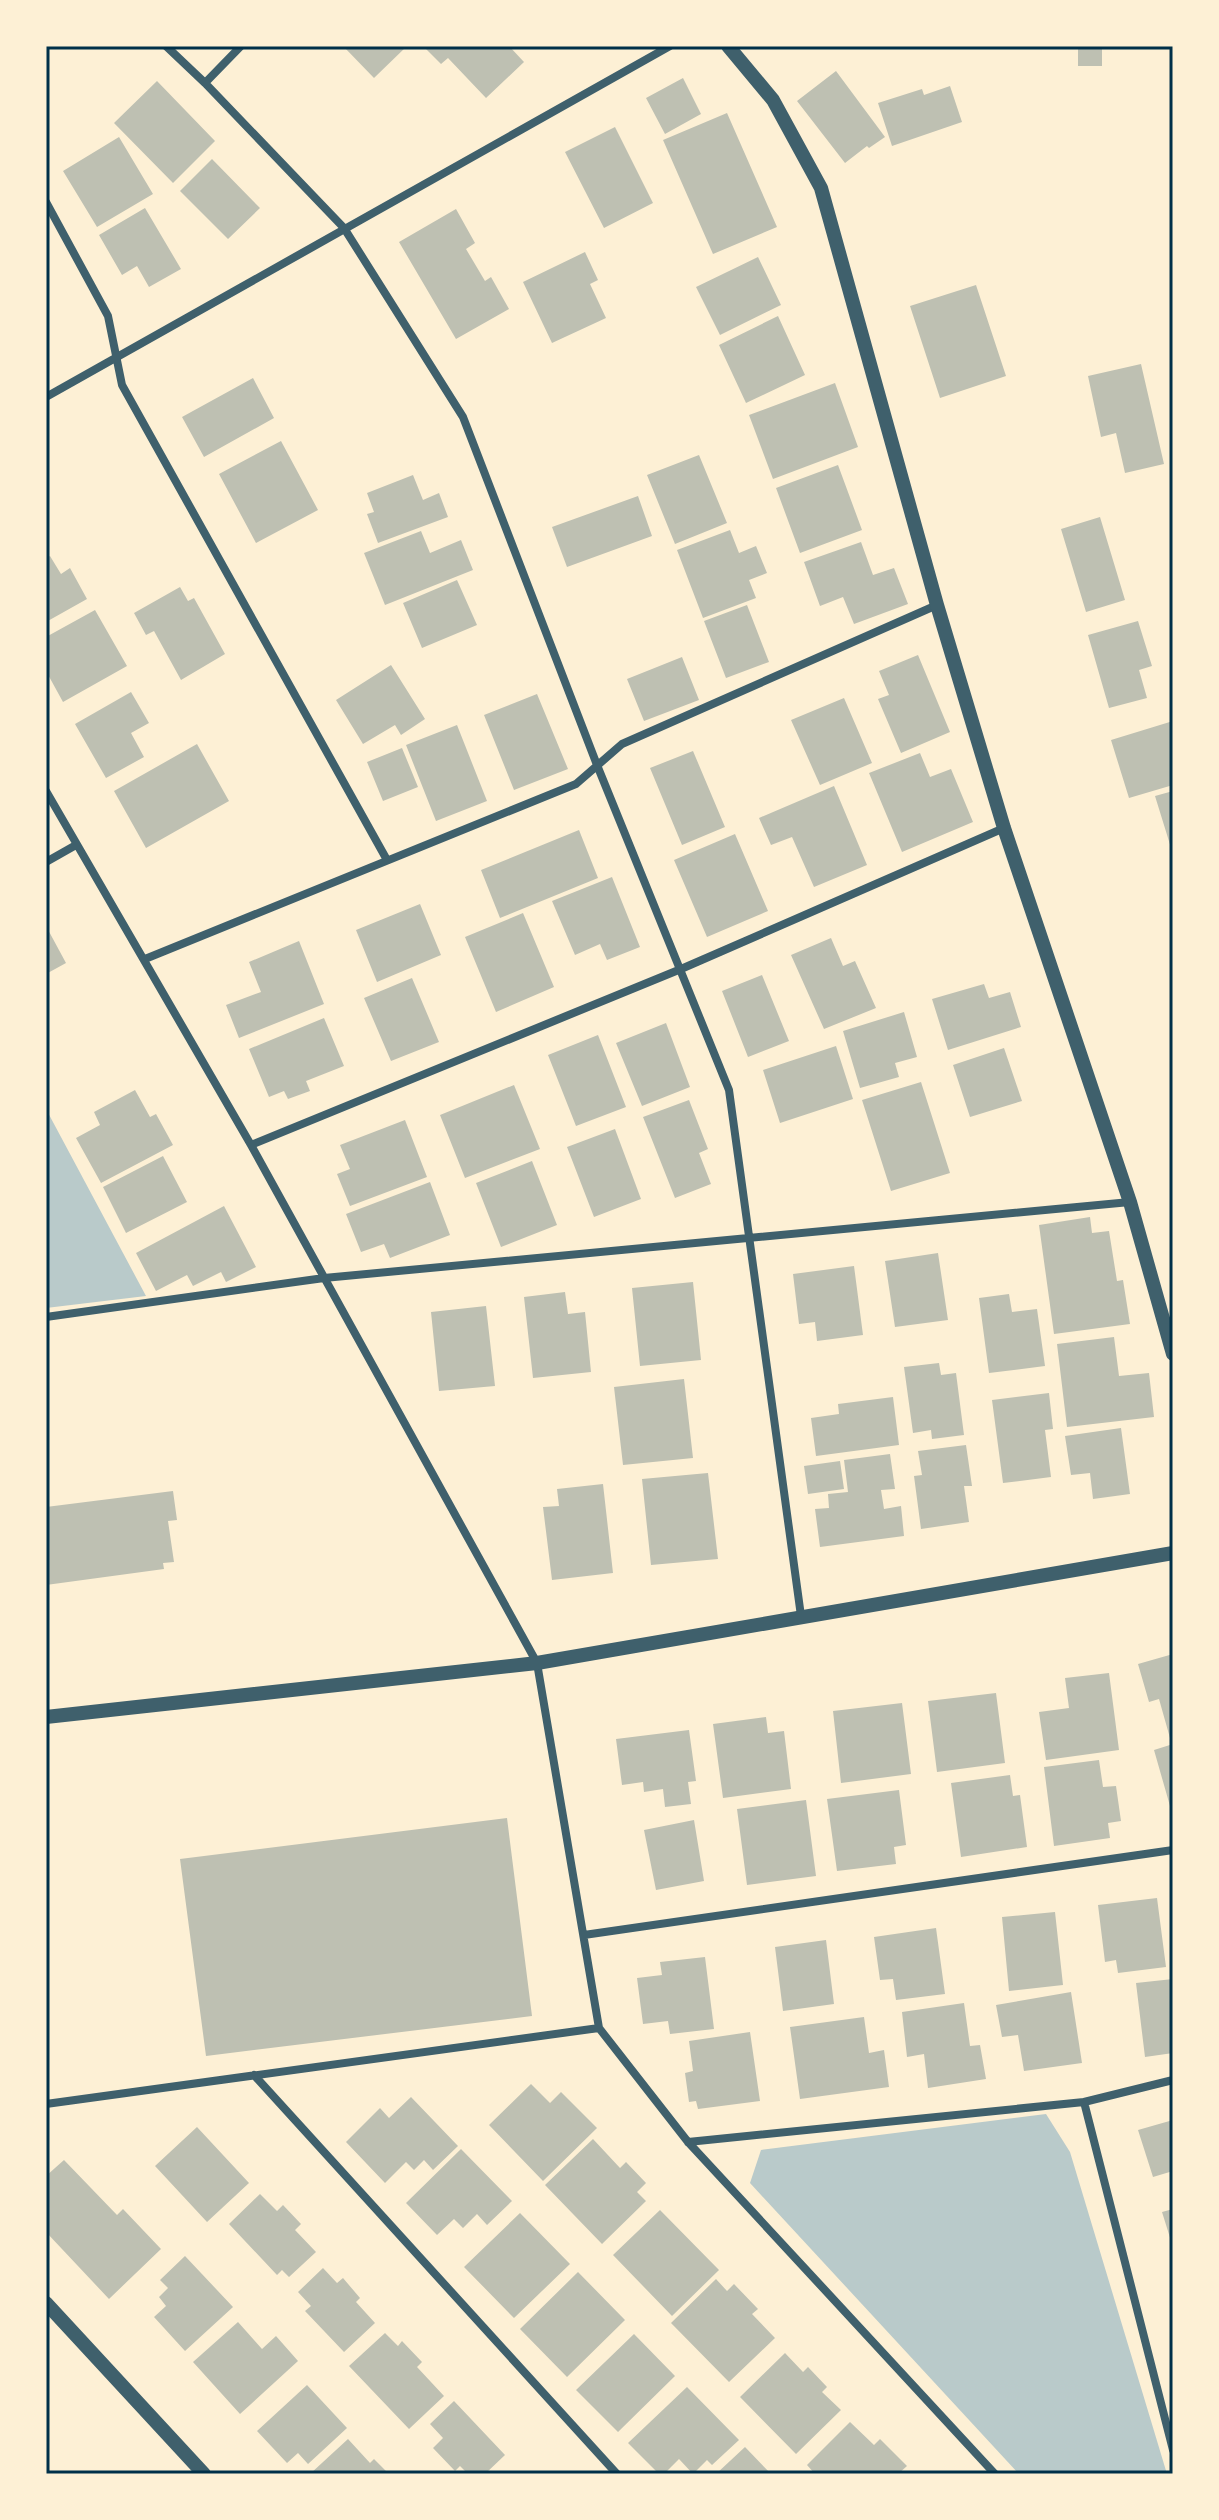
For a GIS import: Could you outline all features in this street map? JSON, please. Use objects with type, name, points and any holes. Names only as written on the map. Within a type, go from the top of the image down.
[{"type":"street","points":[[166,46],[344,228],[463,417],[597,765],[729,1090],[801,1616]]},
{"type":"street","points":[[205,83],[241,46]]},
{"type":"street","points":[[46,397],[670,46]]},
{"type":"street","points":[[728,46],[773,100],[821,188],[937,605],[1004,828],[1130,1202],[1173,1354]]},
{"type":"street","points":[[46,202],[108,316],[122,385],[387,860]]},
{"type":"street","points":[[145,959],[576,784],[622,744],[937,605]]},
{"type":"street","points":[[46,791],[251,1145],[537,1663],[599,2028],[688,2142],[995,2474]]},
{"type":"street","points":[[251,1145],[681,969],[1004,828]]},
{"type":"street","points":[[46,862],[76,845]]},
{"type":"street","points":[[46,1317],[324,1278],[1130,1202]]},
{"type":"street","points":[[46,1717],[537,1663],[1173,1553]]},
{"type":"street","points":[[584,1935],[1173,1850]]},
{"type":"street","points":[[46,2104],[599,2028]]},
{"type":"street","points":[[254,2075],[617,2474]]},
{"type":"street","points":[[688,2142],[1084,2102],[1173,2080]]},
{"type":"street","points":[[1084,2102],[1173,2450]]},
{"type":"street","points":[[46,2303],[204,2474]]},
{"type":"shaded area","points":[[46,1109],[146,1296],[46,1308]]},
{"type":"shaded area","points":[[1046,2114],[1070,2152],[1167,2474],[1019,2474],[750,2183],[761,2150]]},
{"type":"building","points":[[343,46],[407,46],[374,78]]},
{"type":"building","points":[[423,46],[509,46],[524,62],[486,98],[448,58],[441,64]]},
{"type":"building","points":[[1078,47],[1102,47],[1102,66],[1078,66]]},
{"type":"building","points":[[836,71],[885,137],[845,163],[797,101]]},
{"type":"building","points":[[683,78],[701,114],[665,134],[646,98]]},
{"type":"building","points":[[157,81],[215,141],[173,183],[114,123]]},
{"type":"building","points":[[950,86],[962,122],[892,146],[878,103],[922,89],[924,95]]},
{"type":"building","points":[[727,113],[777,227],[713,254],[663,140]]},
{"type":"building","points":[[615,127],[653,203],[604,228],[565,152]]},
{"type":"building","points":[[119,137],[153,194],[97,227],[63,171]]},
{"type":"building","points":[[212,159],[260,208],[228,239],[180,191]]},
{"type":"building","points":[[145,208],[181,269],[149,287],[137,266],[122,275],[99,235]]},
{"type":"building","points":[[456,209],[475,243],[466,249],[485,281],[491,277],[509,309],[456,339],[399,242]]},
{"type":"building","points":[[585,252],[598,280],[590,284],[606,318],[552,343],[523,282]]},
{"type":"building","points":[[758,257],[781,305],[720,335],[696,287]]},
{"type":"building","points":[[976,285],[1006,376],[940,398],[910,306]]},
{"type":"building","points":[[778,316],[805,375],[746,403],[719,345]]},
{"type":"building","points":[[1141,364],[1164,464],[1125,473],[1116,433],[1101,437],[1088,376]]},
{"type":"building","points":[[253,378],[274,418],[204,457],[182,417]]},
{"type":"building","points":[[835,383],[858,447],[773,479],[749,415]]},
{"type":"building","points":[[281,441],[318,510],[256,543],[219,474]]},
{"type":"building","points":[[699,455],[727,523],[675,544],[647,475]]},
{"type":"building","points":[[838,465],[862,530],[800,553],[776,488]]},
{"type":"building","points":[[413,475],[423,500],[439,493],[448,517],[378,543],[367,514],[374,512],[367,493]]},
{"type":"building","points":[[638,496],[652,536],[567,567],[552,527]]},
{"type":"building","points":[[1100,517],[1125,600],[1086,612],[1061,529]]},
{"type":"building","points":[[730,530],[739,553],[756,546],[767,573],[749,580],[756,598],[703,618],[677,550]]},
{"type":"building","points":[[421,531],[430,553],[461,540],[473,570],[385,605],[364,553]]},
{"type":"building","points":[[861,542],[873,575],[894,568],[908,604],[854,624],[843,597],[820,606],[804,562]]},
{"type":"building","points":[[50,556],[61,574],[70,568],[87,599],[46,622],[46,558]]},
{"type":"building","points":[[457,580],[477,625],[422,648],[403,603]]},
{"type":"building","points":[[180,587],[188,601],[194,598],[225,654],[181,680],[154,631],[146,635],[134,613]]},
{"type":"building","points":[[747,605],[769,662],[726,678],[704,621]]},
{"type":"building","points":[[95,610],[127,666],[63,702],[46,671],[46,637]]},
{"type":"building","points":[[1138,621],[1152,666],[1139,670],[1147,698],[1109,708],[1088,635]]},
{"type":"building","points":[[918,655],[950,732],[901,753],[878,699],[889,695],[879,671]]},
{"type":"building","points":[[682,657],[699,700],[644,721],[627,679]]},
{"type":"building","points":[[391,665],[425,719],[401,735],[395,725],[363,744],[336,700]]},
{"type":"building","points":[[131,692],[149,723],[131,733],[144,757],[106,778],[75,724]]},
{"type":"building","points":[[537,694],[568,769],[514,790],[484,715]]},
{"type":"building","points":[[844,698],[872,763],[820,785],[791,720]]},
{"type":"building","points":[[1173,721],[1173,785],[1129,798],[1111,740]]},
{"type":"building","points":[[457,725],[487,801],[436,821],[406,745]]},
{"type":"building","points":[[197,744],[229,801],[146,848],[114,791]]},
{"type":"building","points":[[402,748],[418,787],[383,801],[367,762]]},
{"type":"building","points":[[693,751],[725,827],[682,845],[650,768]]},
{"type":"building","points":[[920,753],[930,777],[951,769],[973,822],[902,852],[869,773]]},
{"type":"building","points":[[834,786],[867,865],[814,887],[792,837],[771,845],[759,818]]},
{"type":"building","points":[[1173,791],[1173,851],[1172,851],[1155,796]]},
{"type":"building","points":[[579,830],[598,878],[500,918],[481,870]]},
{"type":"building","points":[[735,834],[768,911],[707,937],[674,860]]},
{"type":"building","points":[[612,877],[640,947],[607,960],[600,944],[575,955],[552,901]]},
{"type":"building","points":[[420,904],[441,955],[377,982],[356,930]]},
{"type":"building","points":[[523,913],[554,987],[496,1012],[465,937]]},
{"type":"building","points":[[46,926],[66,963],[46,974]]},
{"type":"building","points":[[831,938],[843,966],[855,961],[876,1008],[824,1029],[791,955]]},
{"type":"building","points":[[299,941],[324,1004],[239,1038],[226,1005],[261,992],[249,962]]},
{"type":"building","points":[[762,975],[789,1041],[748,1057],[722,991]]},
{"type":"building","points":[[412,978],[439,1042],[391,1061],[364,998]]},
{"type":"building","points":[[984,984],[989,998],[1010,992],[1021,1027],[948,1050],[932,999]]},
{"type":"building","points":[[904,1012],[917,1057],[895,1063],[899,1077],[860,1088],[843,1031]]},
{"type":"building","points":[[324,1018],[344,1066],[306,1081],[310,1091],[288,1099],[284,1091],[269,1097],[249,1049]]},
{"type":"building","points":[[666,1023],[690,1087],[642,1106],[616,1043]]},
{"type":"building","points":[[598,1035],[626,1107],[576,1126],[548,1055]]},
{"type":"building","points":[[836,1046],[853,1099],[780,1123],[763,1070]]},
{"type":"building","points":[[1004,1048],[1022,1101],[970,1117],[953,1065]]},
{"type":"building","points":[[921,1082],[950,1173],[891,1191],[862,1100]]},
{"type":"building","points":[[514,1085],[540,1149],[465,1178],[440,1115]]},
{"type":"building","points":[[135,1090],[150,1117],[156,1114],[173,1145],[101,1183],[76,1138],[100,1125],[94,1112]]},
{"type":"building","points":[[689,1100],[708,1149],[699,1153],[711,1184],[675,1198],[643,1117]]},
{"type":"building","points":[[405,1120],[427,1177],[350,1206],[337,1174],[350,1169],[340,1145]]},
{"type":"building","points":[[615,1129],[641,1199],[594,1217],[567,1147]]},
{"type":"building","points":[[163,1156],[187,1202],[126,1233],[103,1187]]},
{"type":"building","points":[[532,1161],[557,1225],[501,1247],[476,1183]]},
{"type":"building","points":[[430,1182],[450,1235],[390,1258],[384,1244],[361,1252],[346,1214]]},
{"type":"building","points":[[224,1206],[256,1267],[226,1282],[221,1272],[193,1286],[187,1275],[156,1291],[136,1253]]},
{"type":"building","points":[[1090,1217],[1092,1233],[1109,1231],[1117,1281],[1123,1280],[1130,1324],[1054,1334],[1039,1225]]},
{"type":"building","points":[[938,1253],[948,1320],[895,1327],[885,1261]]},
{"type":"building","points":[[854,1266],[863,1335],[817,1341],[815,1322],[799,1324],[793,1274]]},
{"type":"building","points":[[693,1282],[701,1360],[640,1366],[632,1288]]},
{"type":"building","points":[[565,1292],[568,1314],[585,1312],[591,1372],[533,1378],[524,1297]]},
{"type":"building","points":[[1009,1294],[1012,1312],[1037,1309],[1045,1366],[989,1373],[979,1298]]},
{"type":"building","points":[[486,1306],[495,1386],[439,1391],[431,1312]]},
{"type":"building","points":[[1114,1337],[1119,1376],[1149,1373],[1154,1417],[1067,1427],[1057,1344]]},
{"type":"building","points":[[939,1363],[941,1375],[956,1373],[964,1435],[932,1439],[931,1430],[913,1433],[904,1367]]},
{"type":"building","points":[[684,1379],[693,1458],[623,1465],[614,1387]]},
{"type":"building","points":[[1049,1393],[1053,1429],[1045,1430],[1051,1477],[1003,1483],[992,1400]]},
{"type":"building","points":[[893,1397],[899,1445],[816,1456],[811,1418],[839,1414],[838,1404]]},
{"type":"building","points":[[1121,1428],[1130,1494],[1093,1499],[1090,1473],[1071,1475],[1065,1436]]},
{"type":"building","points":[[966,1445],[972,1486],[964,1486],[969,1522],[921,1529],[914,1476],[922,1475],[918,1451]]},
{"type":"building","points":[[890,1454],[895,1489],[881,1490],[884,1509],[901,1506],[904,1536],[820,1547],[815,1509],[829,1508],[828,1494],[848,1492],[844,1460]]},
{"type":"building","points":[[840,1461],[844,1489],[808,1494],[804,1466]]},
{"type":"building","points":[[708,1473],[718,1559],[651,1565],[642,1479]]},
{"type":"building","points":[[603,1484],[613,1573],[552,1580],[543,1507],[559,1506],[557,1489]]},
{"type":"building","points":[[173,1491],[177,1520],[168,1521],[174,1562],[163,1563],[164,1569],[46,1585],[46,1507]]},
{"type":"building","points":[[1173,1654],[1173,1737],[1170,1738],[1159,1699],[1149,1702],[1138,1664]]},
{"type":"building","points":[[1109,1673],[1119,1750],[1046,1760],[1039,1712],[1069,1708],[1065,1678]]},
{"type":"building","points":[[996,1693],[1005,1763],[937,1772],[928,1701]]},
{"type":"building","points":[[902,1703],[911,1774],[841,1783],[833,1711]]},
{"type":"building","points":[[766,1717],[768,1733],[784,1731],[791,1789],[723,1798],[713,1724]]},
{"type":"building","points":[[689,1730],[696,1781],[688,1782],[691,1804],[665,1807],[663,1789],[644,1792],[643,1782],[622,1785],[616,1739]]},
{"type":"building","points":[[1173,1744],[1173,1813],[1172,1813],[1154,1750]]},
{"type":"building","points":[[1099,1760],[1103,1787],[1116,1786],[1121,1821],[1108,1823],[1110,1838],[1054,1846],[1044,1767]]},
{"type":"building","points":[[1010,1775],[1013,1796],[1020,1795],[1027,1847],[961,1857],[951,1783]]},
{"type":"building","points":[[899,1790],[906,1845],[894,1847],[896,1864],[837,1871],[827,1799]]},
{"type":"building","points":[[806,1800],[816,1876],[747,1885],[737,1809]]},
{"type":"building","points":[[507,1818],[532,2016],[206,2056],[180,1859]]},
{"type":"building","points":[[694,1820],[704,1881],[656,1890],[644,1830]]},
{"type":"building","points":[[1157,1898],[1166,1967],[1118,1973],[1116,1960],[1105,1962],[1098,1905]]},
{"type":"building","points":[[1055,1912],[1063,1985],[1009,1991],[1002,1917]]},
{"type":"building","points":[[936,1928],[945,1994],[896,2000],[893,1979],[880,1980],[874,1937]]},
{"type":"building","points":[[826,1940],[834,2004],[783,2011],[775,1947]]},
{"type":"building","points":[[705,1957],[714,2029],[670,2034],[668,2021],[643,2024],[637,1978],[662,1975],[660,1962]]},
{"type":"building","points":[[1173,1979],[1173,2053],[1145,2057],[1136,1983]]},
{"type":"building","points":[[1071,1992],[1082,2063],[1024,2071],[1018,2035],[1002,2037],[996,2005]]},
{"type":"building","points":[[964,2003],[970,2046],[980,2045],[986,2079],[928,2088],[924,2054],[907,2057],[902,2012]]},
{"type":"building","points":[[864,2017],[869,2053],[884,2050],[889,2087],[800,2099],[790,2027]]},
{"type":"building","points":[[750,2032],[760,2101],[698,2109],[696,2101],[689,2102],[685,2073],[693,2071],[689,2041]]},
{"type":"building","points":[[531,2084],[550,2103],[561,2092],[597,2128],[543,2181],[489,2125]]},
{"type":"building","points":[[411,2097],[458,2146],[433,2170],[424,2160],[414,2170],[406,2162],[385,2183],[346,2142],[380,2108],[389,2118]]},
{"type":"building","points":[[1173,2120],[1173,2171],[1153,2177],[1138,2130]]},
{"type":"building","points":[[197,2127],[249,2183],[207,2222],[155,2166]]},
{"type":"building","points":[[593,2139],[620,2168],[626,2162],[646,2183],[637,2192],[646,2201],[602,2244],[545,2185]]},
{"type":"building","points":[[461,2149],[512,2201],[487,2225],[477,2214],[463,2228],[454,2219],[437,2235],[406,2203]]},
{"type":"building","points":[[64,2160],[117,2215],[123,2209],[161,2249],[109,2299],[46,2232],[46,2176]]},
{"type":"building","points":[[260,2194],[277,2211],[283,2205],[301,2224],[295,2230],[316,2252],[289,2277],[282,2270],[277,2275],[229,2224]]},
{"type":"building","points":[[1173,2209],[1173,2244],[1172,2244],[1162,2212]]},
{"type":"building","points":[[660,2210],[719,2270],[672,2316],[613,2255]]},
{"type":"building","points":[[520,2213],[570,2264],[514,2318],[464,2267]]},
{"type":"building","points":[[185,2256],[233,2307],[185,2351],[154,2317],[166,2306],[159,2297],[168,2288],[160,2280]]},
{"type":"building","points":[[323,2268],[337,2283],[343,2278],[360,2298],[356,2302],[375,2323],[344,2352],[305,2311],[311,2306],[298,2292]]},
{"type":"building","points":[[578,2272],[625,2320],[567,2377],[520,2329]]},
{"type":"building","points":[[716,2279],[727,2291],[734,2284],[758,2309],[752,2314],[775,2338],[729,2382],[671,2323]]},
{"type":"building","points":[[238,2322],[262,2349],[276,2336],[298,2361],[240,2414],[193,2362]]},
{"type":"building","points":[[385,2333],[398,2346],[402,2341],[422,2362],[417,2367],[444,2396],[409,2429],[349,2366]]},
{"type":"building","points":[[634,2334],[675,2376],[618,2432],[576,2390]]},
{"type":"building","points":[[785,2353],[803,2372],[808,2367],[827,2387],[822,2392],[841,2410],[796,2454],[740,2397]]},
{"type":"building","points":[[307,2385],[347,2428],[308,2464],[298,2453],[287,2463],[257,2431]]},
{"type":"building","points":[[687,2387],[739,2440],[712,2465],[707,2460],[693,2474],[679,2459],[664,2474],[659,2474],[628,2443]]},
{"type":"building","points":[[454,2401],[505,2455],[485,2474],[468,2474],[460,2466],[455,2471],[433,2448],[443,2438],[430,2424]]},
{"type":"building","points":[[850,2422],[874,2445],[880,2439],[907,2466],[898,2474],[815,2474],[807,2465]]},
{"type":"building","points":[[348,2439],[370,2463],[374,2459],[389,2474],[310,2474]]},
{"type":"building","points":[[745,2447],[771,2474],[716,2474]]}]
